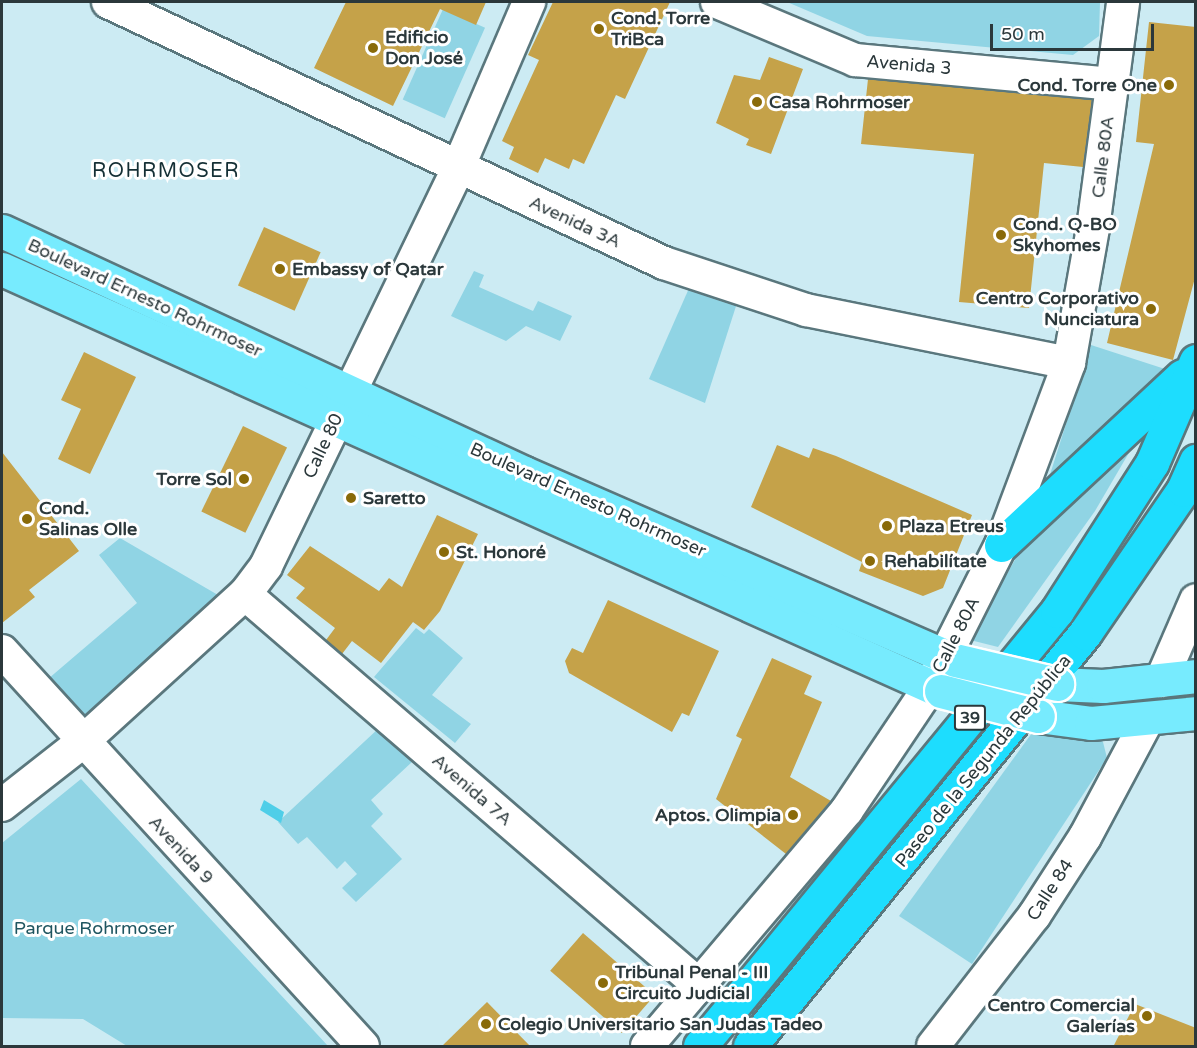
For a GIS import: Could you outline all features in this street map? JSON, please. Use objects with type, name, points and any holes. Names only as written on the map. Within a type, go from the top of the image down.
[{"type":"highway","points":[[1000,545],[1195,362]]},
{"type":"highway","name":"Paseo de la Segunda República","points":[[700,1047],[1057,611],[1152,463],[1195,362]]},
{"type":"highway","name":"Paseo de la Segunda República","points":[[750,1047],[1085,633],[1184,490],[1196,461]]},
{"type":"main road","name":"Boulevard Ernesto Rohrmoser","points":[[2,231],[341,407],[935,690],[1041,717],[1147,721],[1196,713]]},
{"type":"main road","name":"Boulevard Ernesto Rohrmoser","points":[[2,269],[950,658],[1057,684],[1161,681],[1196,676]]},
{"type":"main road","points":[[1041,717],[1147,699],[1161,681]]},
{"type":"street","name":"Avenida 3A","points":[[108,2],[663,263],[806,310],[1069,363]]},
{"type":"street","name":"Calle 80","points":[[2,805],[81,743],[245,594],[266,566],[458,168],[530,2]]},
{"type":"street","name":"Avenida 3","points":[[717,2],[855,60],[1112,84]]},
{"type":"street","name":"Calle 80A","points":[[647,1047],[847,810],[935,690],[950,658],[1000,545],[1069,363],[1123,2]]},
{"type":"street","name":"Avenida 7A","points":[[245,594],[699,985]]},
{"type":"street","points":[[1161,681],[1196,600]]},
{"type":"street","name":"Avenida 9","points":[[2,651],[81,743],[363,1047]]},
{"type":"street","name":"Calle 84","points":[[933,1047],[1034,916],[1085,837],[1147,721]]},
{"type":"green space","points":[[787,2],[1100,2],[1099,36],[1073,55],[867,36]]},
{"type":"green space","points":[[443,9],[485,28],[445,118],[403,99]]},
{"type":"green space","points":[[474,271],[484,275],[479,287],[533,311],[538,301],[572,316],[560,341],[526,326],[506,341],[451,316]]},
{"type":"green space","points":[[690,286],[737,303],[705,403],[649,379]]},
{"type":"green space","points":[[1091,345],[1165,369],[1047,484]]},
{"type":"green space","points":[[1151,415],[1095,511],[998,647],[970,640],[1036,522]]},
{"type":"green space","points":[[120,538],[218,595],[162,654],[85,720],[48,679],[137,603],[99,555]]},
{"type":"green space","points":[[416,628],[424,634],[429,629],[463,658],[432,695],[471,724],[455,743],[374,677]]},
{"type":"green space","points":[[1037,726],[1094,735],[1103,742],[1107,758],[972,964],[899,916]]},
{"type":"green space","points":[[379,728],[412,762],[371,800],[383,814],[371,826],[402,859],[356,902],[342,888],[357,874],[345,861],[337,869],[307,837],[298,844],[278,822]]},
{"type":"green space","name":"Parque Rohrmoser","points":[[81,779],[328,1046],[127,1046],[83,1019],[2,1018],[2,843]]},
{"type":"shaded area","points":[[264,800],[284,812],[281,823],[260,810]]},
{"type":"building","name":"Edificio Don José","points":[[346,2],[486,2],[476,25],[440,9],[393,106],[314,68]]},
{"type":"building","points":[[553,2],[670,2],[625,99],[616,95],[584,164],[573,159],[569,169],[545,158],[538,173],[509,159],[514,147],[502,141],[539,60],[528,55]]},
{"type":"building","points":[[1149,22],[1196,27],[1196,274],[1173,360],[1107,343],[1154,144],[1136,142]]},
{"type":"building","name":"Casa Rohrmoser","points":[[769,57],[803,69],[771,154],[746,145],[749,139],[716,123],[734,75],[760,80]]},
{"type":"building","name":"Cond. Q-BO Skyhomes","points":[[868,79],[1092,100],[1083,167],[1044,163],[1029,308],[959,302],[974,154],[861,144]]},
{"type":"building","name":"Embassy of Qatar","points":[[264,227],[321,252],[295,311],[238,285]]},
{"type":"building","points":[[84,352],[136,377],[90,474],[58,459],[81,409],[61,400]]},
{"type":"building","name":"Torre Sol","points":[[243,426],[287,447],[245,533],[201,511]]},
{"type":"building","name":"Plaza Etreus","points":[[777,445],[809,458],[813,448],[836,456],[972,515],[943,588],[923,596],[859,571],[862,562],[751,507]]},
{"type":"building","name":"Cond. Salinas Olle","points":[[2,452],[79,551],[29,590],[35,597],[2,623]]},
{"type":"building","points":[[437,515],[478,534],[440,611],[424,630],[413,622],[381,663],[352,641],[342,654],[326,640],[335,628],[296,598],[305,588],[287,575],[310,546],[379,591],[389,578],[402,587]]},
{"type":"building","points":[[608,600],[719,651],[689,716],[682,713],[672,732],[569,673],[565,661],[572,648],[583,653]]},
{"type":"building","points":[[772,658],[812,676],[804,694],[822,702],[790,777],[831,801],[786,854],[716,799],[742,739],[736,736]]},
{"type":"building","name":"Tribunal Penal - III Circuito Judicial","points":[[583,933],[655,995],[622,1033],[550,971]]},
{"type":"building","name":"Colegio Universitario San Judas Tadeo","points":[[487,1002],[531,1047],[441,1047]]},
{"type":"building","name":"Centro Comercial Galerías","points":[[1135,1004],[1196,1028],[1196,1047],[1113,1047]]},
{"type":"place","name":"Cond. Torre TriBca","points":[[599,29]]},
{"type":"place","name":"Edificio Don José","points":[[373,48]]},
{"type":"place","name":"Cond. Torre One","points":[[1169,85]]},
{"type":"place","name":"Casa Rohrmoser","points":[[757,102]]},
{"type":"place","name":"Cond. Q-BO Skyhomes","points":[[1001,235]]},
{"type":"place","name":"Embassy of Qatar","points":[[280,269]]},
{"type":"place","name":"Centro Corporativo Nunciatura","points":[[1151,309]]},
{"type":"place","name":"Torre Sol","points":[[244,479]]},
{"type":"place","name":"Saretto","points":[[351,498]]},
{"type":"place","name":"Cond. Salinas Olle","points":[[27,519]]},
{"type":"place","name":"Plaza Etreus","points":[[887,526]]},
{"type":"place","name":"St. Honoré","points":[[444,552]]},
{"type":"place","name":"Rehabilítate","points":[[870,561]]},
{"type":"place","name":"Aptos. Olimpia","points":[[793,815]]},
{"type":"place","name":"Tribunal Penal - III Circuito Judicial","points":[[603,983]]},
{"type":"place","name":"Centro Comercial Galerías","points":[[1147,1016]]},
{"type":"place","name":"Colegio Universitario San Judas Tadeo","points":[[486,1024]]},
{"type":"district","name":"ROHRMOSER","points":[[166,171]]}]
